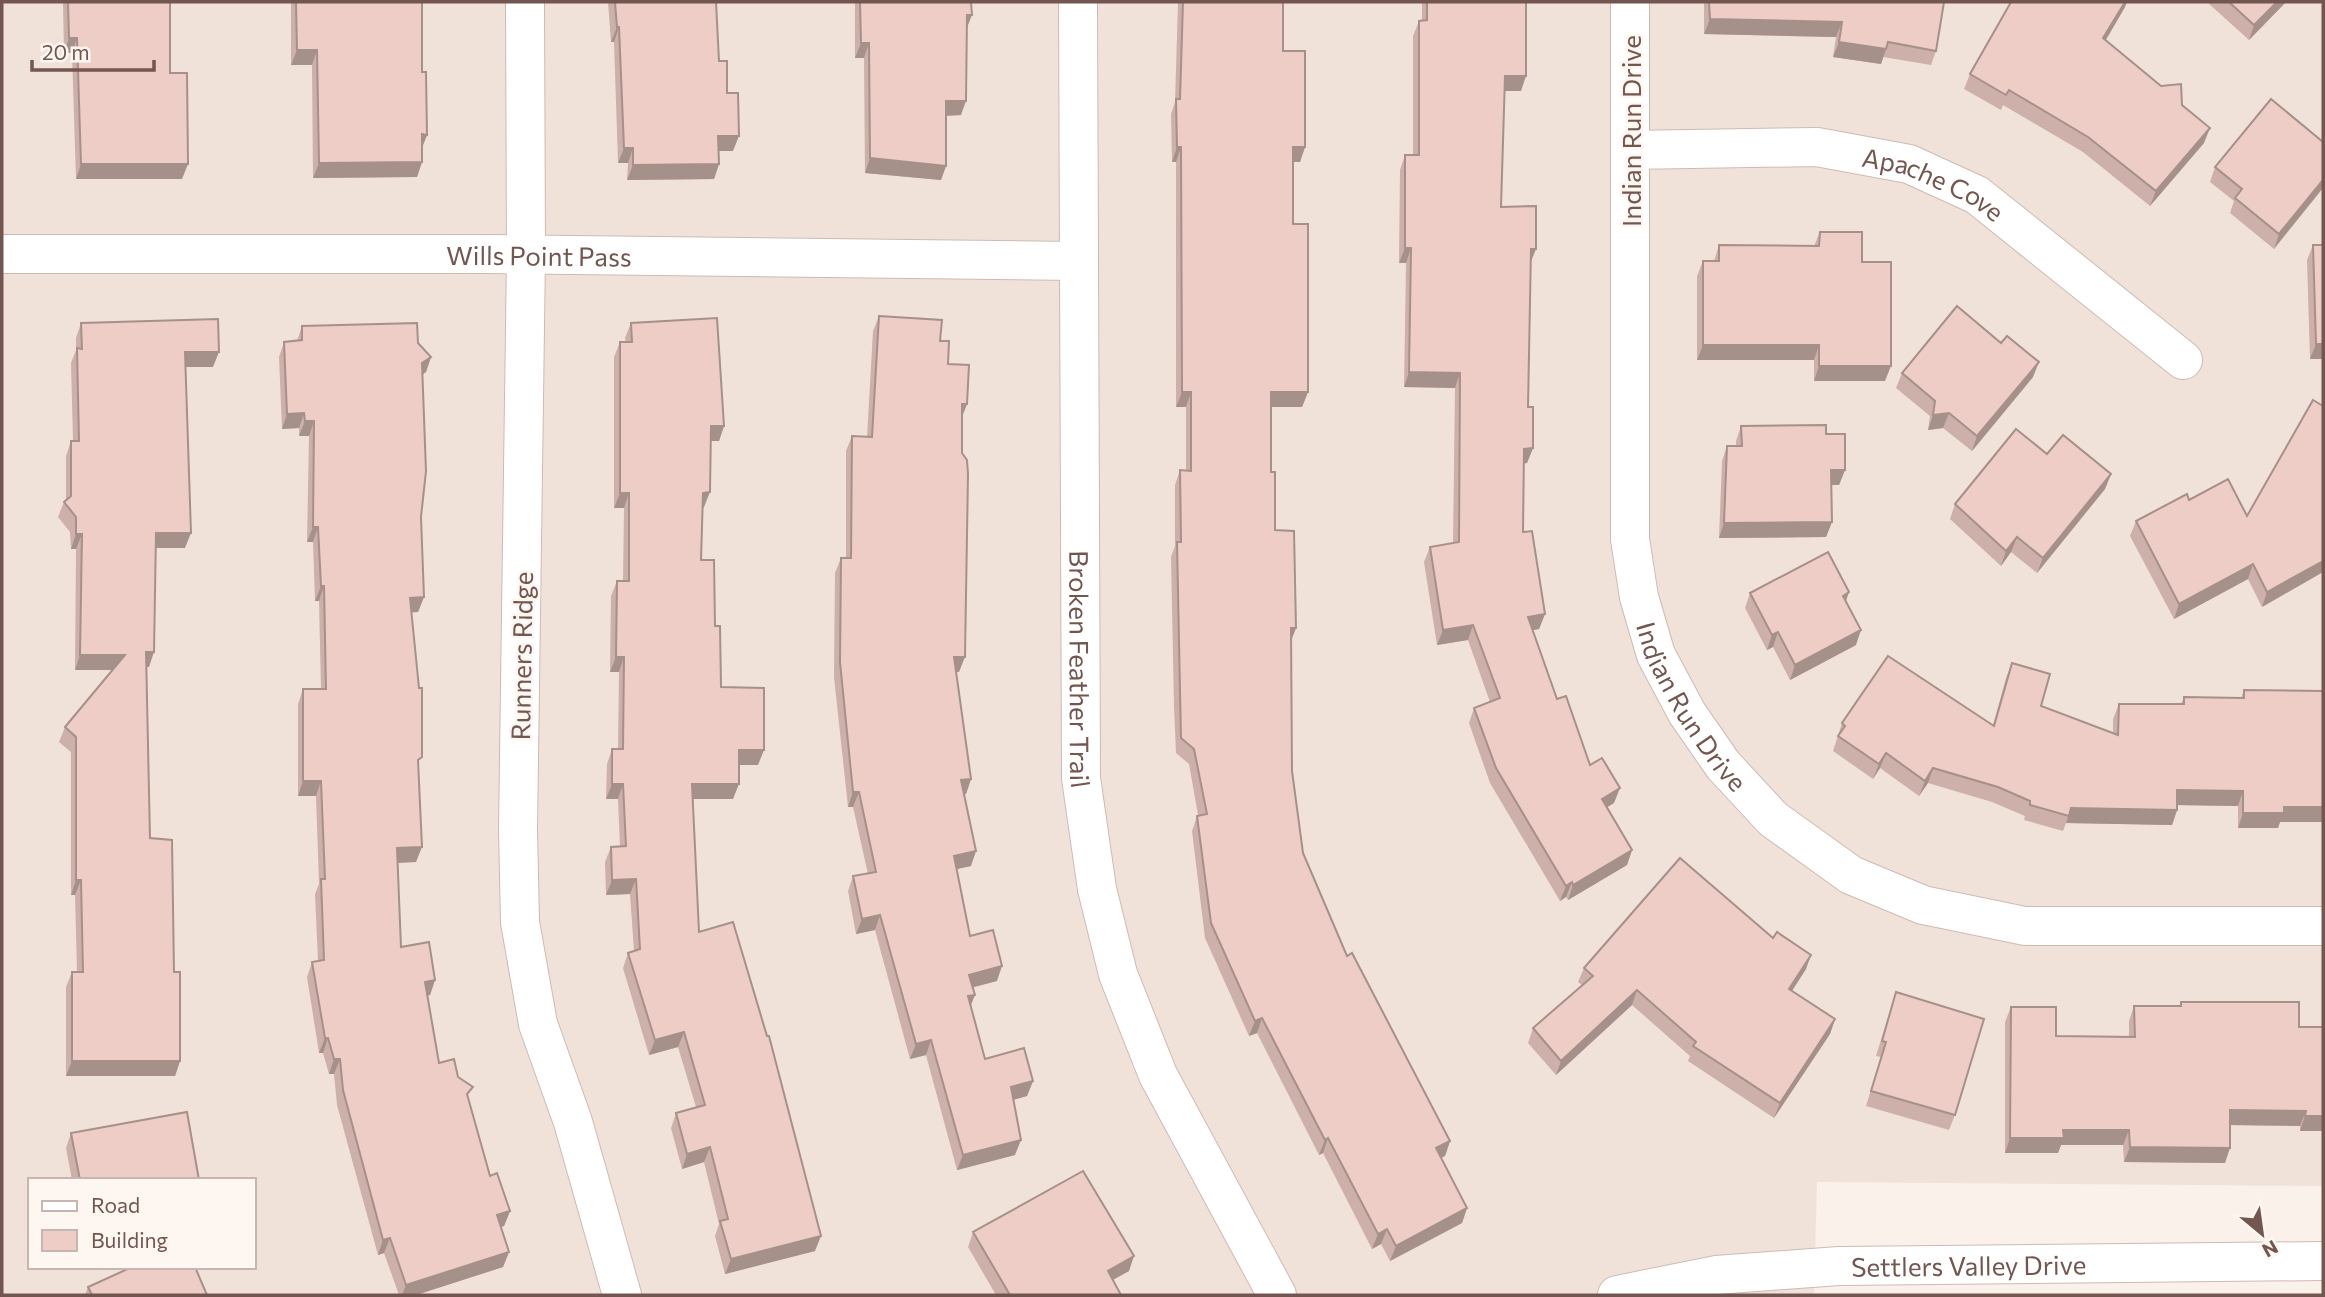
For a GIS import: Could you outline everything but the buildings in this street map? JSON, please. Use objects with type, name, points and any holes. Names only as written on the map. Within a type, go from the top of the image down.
[{"type":"street","name":"Runners Ridge","points":[[525,2],[526,255],[518,830],[520,922],[538,1024],[573,1122],[622,1295]]},
{"type":"street","name":"Broken Feather Trail","points":[[1078,2],[1081,778],[1097,890],[1118,974],[1158,1075],[1277,1295]]},
{"type":"street","name":"Indian Run Drive","points":[[1630,2],[1630,539],[1639,597],[1656,655],[1688,713],[1723,765],[1773,819],[1851,875],[1923,905],[2025,926],[2323,926]]},
{"type":"street","name":"Apache Cove","points":[[1630,150],[1817,148],[1909,164],[1977,195],[2183,360]]},
{"type":"street","name":"Wills Point Pass","points":[[2,254],[526,255],[1077,261]]},
{"type":"street","name":"Settlers Valley Drive","points":[[1616,1295],[1716,1275],[1839,1266],[2323,1261]]},
{"type":"shaded area","points":[[2,2],[2323,2],[2323,1186],[1817,1182],[1814,1295],[2,1295]]}]
